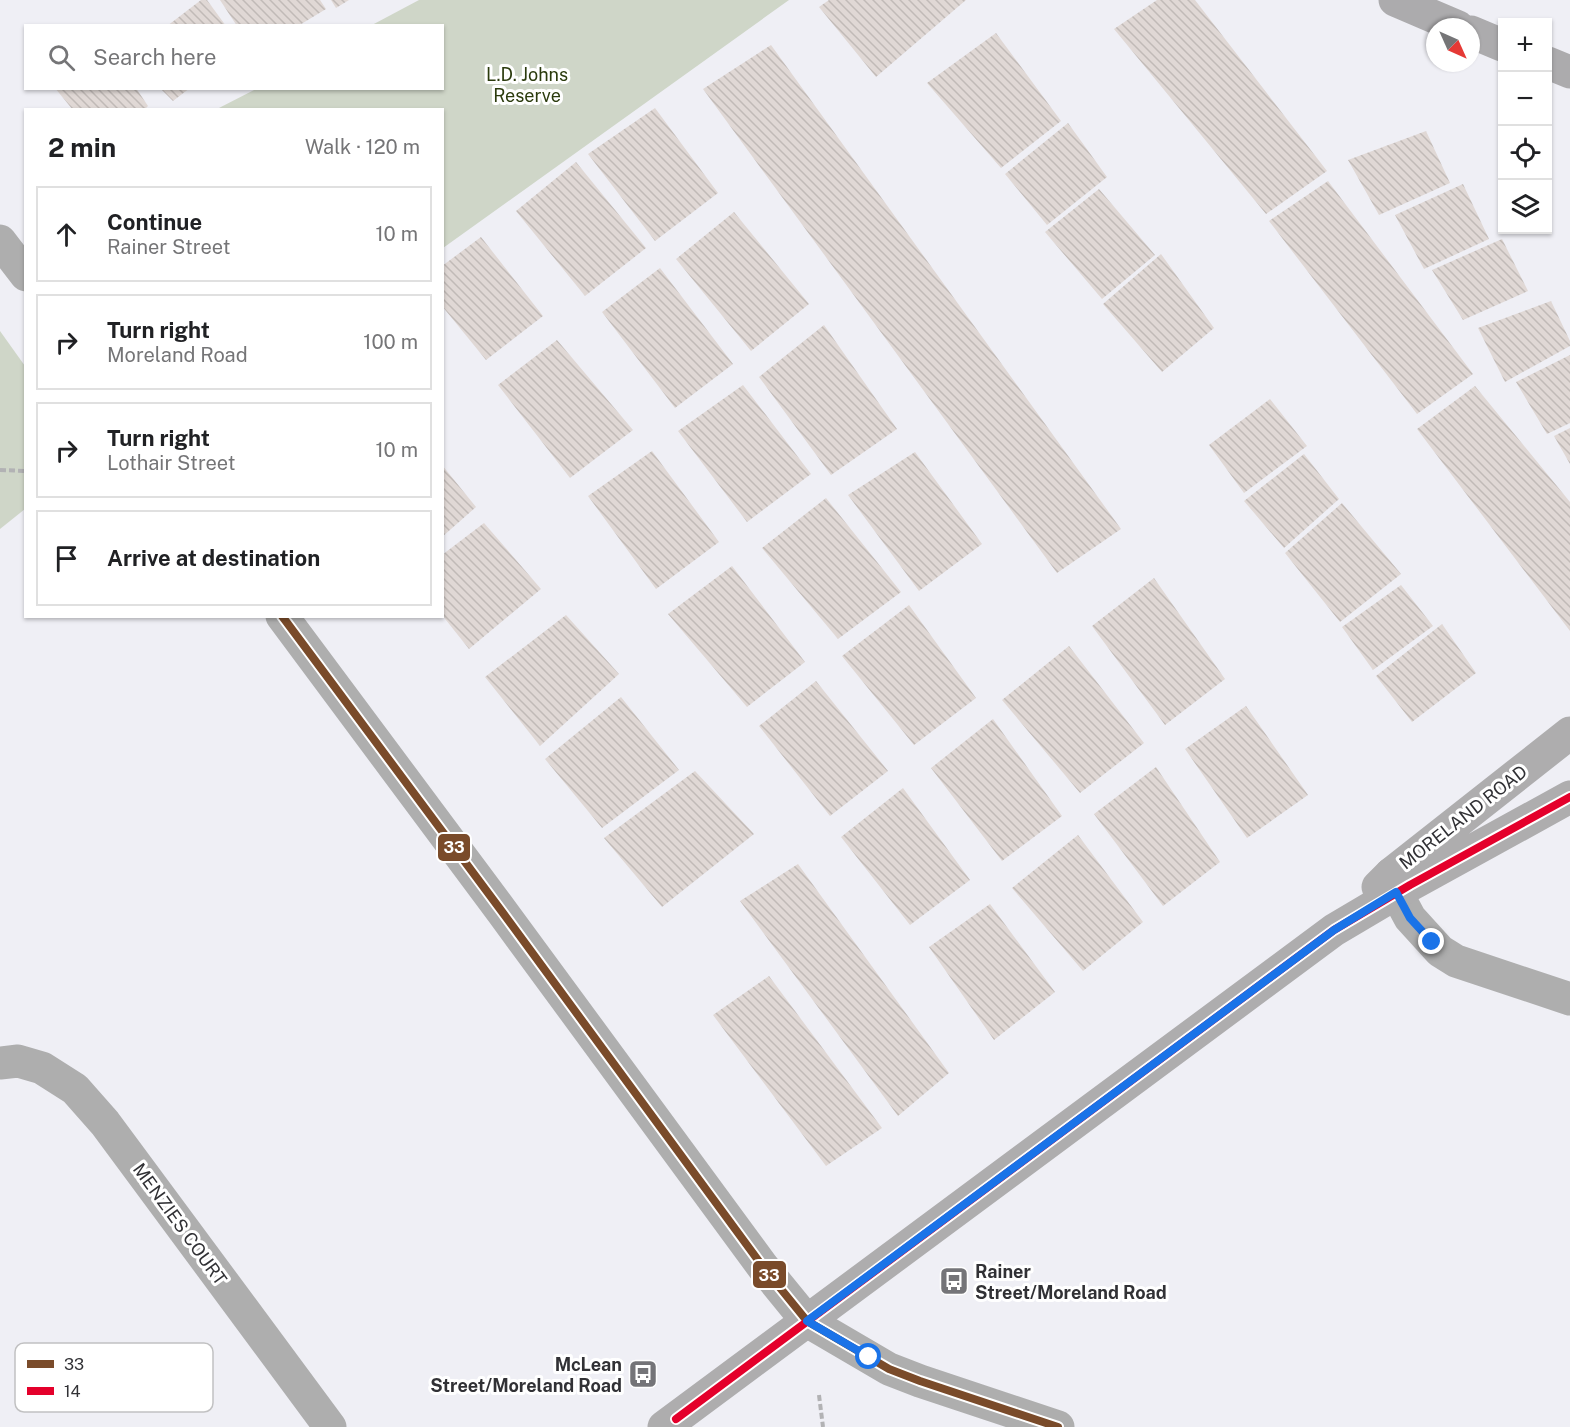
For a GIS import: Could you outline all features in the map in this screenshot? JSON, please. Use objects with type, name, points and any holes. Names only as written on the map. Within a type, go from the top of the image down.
[{"type":"highway","points":[[1395,0],[1437,18]]},
{"type":"highway","points":[[1480,36],[1498,43]]},
{"type":"highway","points":[[1552,65],[1570,72]]},
{"type":"main road","name":"MORELAND ROAD","points":[[664,1427],[1334,930],[1394,883],[1570,733]]},
{"type":"main road","name":"MORELAND ROAD","points":[[1394,883],[1570,797]]},
{"type":"street","points":[[0,241],[24,272]]},
{"type":"street","points":[[283,618],[763,1267],[807,1321],[889,1369],[1058,1427]]},
{"type":"street","points":[[1394,883],[1410,918],[1440,951],[1456,961],[1570,999]]},
{"type":"street","name":"MENZIES COURT","points":[[0,1062],[18,1061],[42,1068],[75,1089],[105,1123],[330,1427]]},
{"type":"path","points":[[0,470],[24,471]]},
{"type":"path","points":[[819,1395],[823,1427]]},
{"type":"green space","name":"L.D. Johns Reserve","points":[[419,0],[789,0],[444,247],[444,108],[219,108],[254,90],[444,90],[444,24],[374,24]]},
{"type":"green space","points":[[0,331],[24,365],[24,510],[0,529]]},
{"type":"building","points":[[201,0],[207,0],[225,24],[170,24]]},
{"type":"building","points":[[220,0],[320,0],[326,9],[301,24],[236,24]]},
{"type":"building","points":[[331,0],[349,0],[336,8]]},
{"type":"building","points":[[829,0],[966,0],[876,77],[819,7]]},
{"type":"building","points":[[1157,0],[1195,0],[1327,171],[1266,214],[1114,29]]},
{"type":"building","points":[[996,33],[1061,121],[1001,168],[927,83]]},
{"type":"building","points":[[771,45],[1121,529],[1057,573],[703,89]]},
{"type":"building","points":[[57,90],[137,90],[148,106],[146,108],[71,108]]},
{"type":"building","points":[[162,90],[187,90],[173,101]]},
{"type":"building","points":[[655,108],[718,193],[655,241],[588,154]]},
{"type":"building","points":[[1068,123],[1107,177],[1047,225],[1005,174]]},
{"type":"building","points":[[1426,131],[1450,183],[1379,215],[1348,160]]},
{"type":"building","points":[[576,162],[646,248],[585,296],[516,211]]},
{"type":"building","points":[[1328,181],[1473,374],[1417,414],[1269,221]]},
{"type":"building","points":[[1463,184],[1489,239],[1424,269],[1395,215]]},
{"type":"building","points":[[1099,189],[1155,255],[1102,299],[1045,232]]},
{"type":"building","points":[[734,212],[809,304],[751,351],[676,259]]},
{"type":"building","points":[[481,237],[543,316],[486,360],[444,308],[444,265]]},
{"type":"building","points":[[1502,239],[1528,291],[1463,320],[1432,270]]},
{"type":"building","points":[[1161,254],[1214,328],[1162,372],[1103,304]]},
{"type":"building","points":[[660,268],[733,364],[675,408],[602,312]]},
{"type":"building","points":[[1551,301],[1570,341],[1570,346],[1505,382],[1478,328]]},
{"type":"building","points":[[824,325],[897,429],[831,475],[759,377]]},
{"type":"building","points":[[557,340],[633,430],[570,478],[498,385]]},
{"type":"building","points":[[1570,355],[1570,423],[1547,434],[1516,382]]},
{"type":"building","points":[[743,385],[811,474],[747,522],[678,431]]},
{"type":"building","points":[[1475,386],[1570,502],[1570,631],[1417,429]]},
{"type":"building","points":[[1270,399],[1307,446],[1244,493],[1209,445]]},
{"type":"building","points":[[1570,428],[1570,464],[1554,436]]},
{"type":"building","points":[[652,451],[719,542],[656,589],[588,496]]},
{"type":"building","points":[[915,452],[982,544],[919,591],[848,495]]},
{"type":"building","points":[[1304,454],[1339,499],[1284,548],[1244,501]]},
{"type":"building","points":[[444,467],[476,507],[444,535]]},
{"type":"building","points":[[826,498],[901,592],[838,639],[762,548]]},
{"type":"building","points":[[1342,503],[1401,574],[1340,622],[1285,553]]},
{"type":"building","points":[[484,523],[541,589],[469,649],[444,618],[444,553]]},
{"type":"building","points":[[732,566],[805,662],[747,707],[668,614]]},
{"type":"building","points":[[1154,578],[1225,679],[1165,725],[1092,626]]},
{"type":"building","points":[[1401,585],[1433,626],[1373,670],[1342,627]]},
{"type":"building","points":[[909,605],[976,698],[914,745],[842,656]]},
{"type":"building","points":[[566,615],[619,674],[540,746],[485,677]]},
{"type":"building","points":[[1442,624],[1476,673],[1412,722],[1376,676]]},
{"type":"building","points":[[1069,646],[1144,743],[1080,793],[1002,700]]},
{"type":"building","points":[[816,681],[888,771],[830,816],[759,726]]},
{"type":"building","points":[[621,697],[679,770],[602,828],[545,759]]},
{"type":"building","points":[[1246,706],[1308,795],[1247,838],[1185,749]]},
{"type":"building","points":[[993,719],[1062,816],[1002,861],[931,768]]},
{"type":"building","points":[[1156,767],[1220,862],[1163,906],[1094,814]]},
{"type":"building","points":[[695,771],[754,834],[662,907],[604,838]]},
{"type":"building","points":[[903,788],[970,880],[910,925],[841,837]]},
{"type":"building","points":[[1078,835],[1143,922],[1083,971],[1012,888]]},
{"type":"building","points":[[798,864],[949,1073],[898,1116],[740,901]]},
{"type":"building","points":[[990,904],[1055,992],[994,1040],[929,947]]},
{"type":"building","points":[[769,976],[882,1128],[826,1166],[713,1015]]},
{"type":"transit line","name":"33","points":[[283,618],[763,1267],[807,1321],[889,1369],[1058,1427]]},
{"type":"transit line","name":"14","points":[[676,1419],[1334,930],[1410,885],[1570,797]]},
{"type":"place","name":"Rainer Street/Moreland Road","points":[[954,1281]]},
{"type":"place","name":"McLean Street/Moreland Road","points":[[643,1374]]},
{"type":"route","points":[[869,1357],[807,1321],[1334,930],[1396,892],[1410,918],[1432,942]]}]
